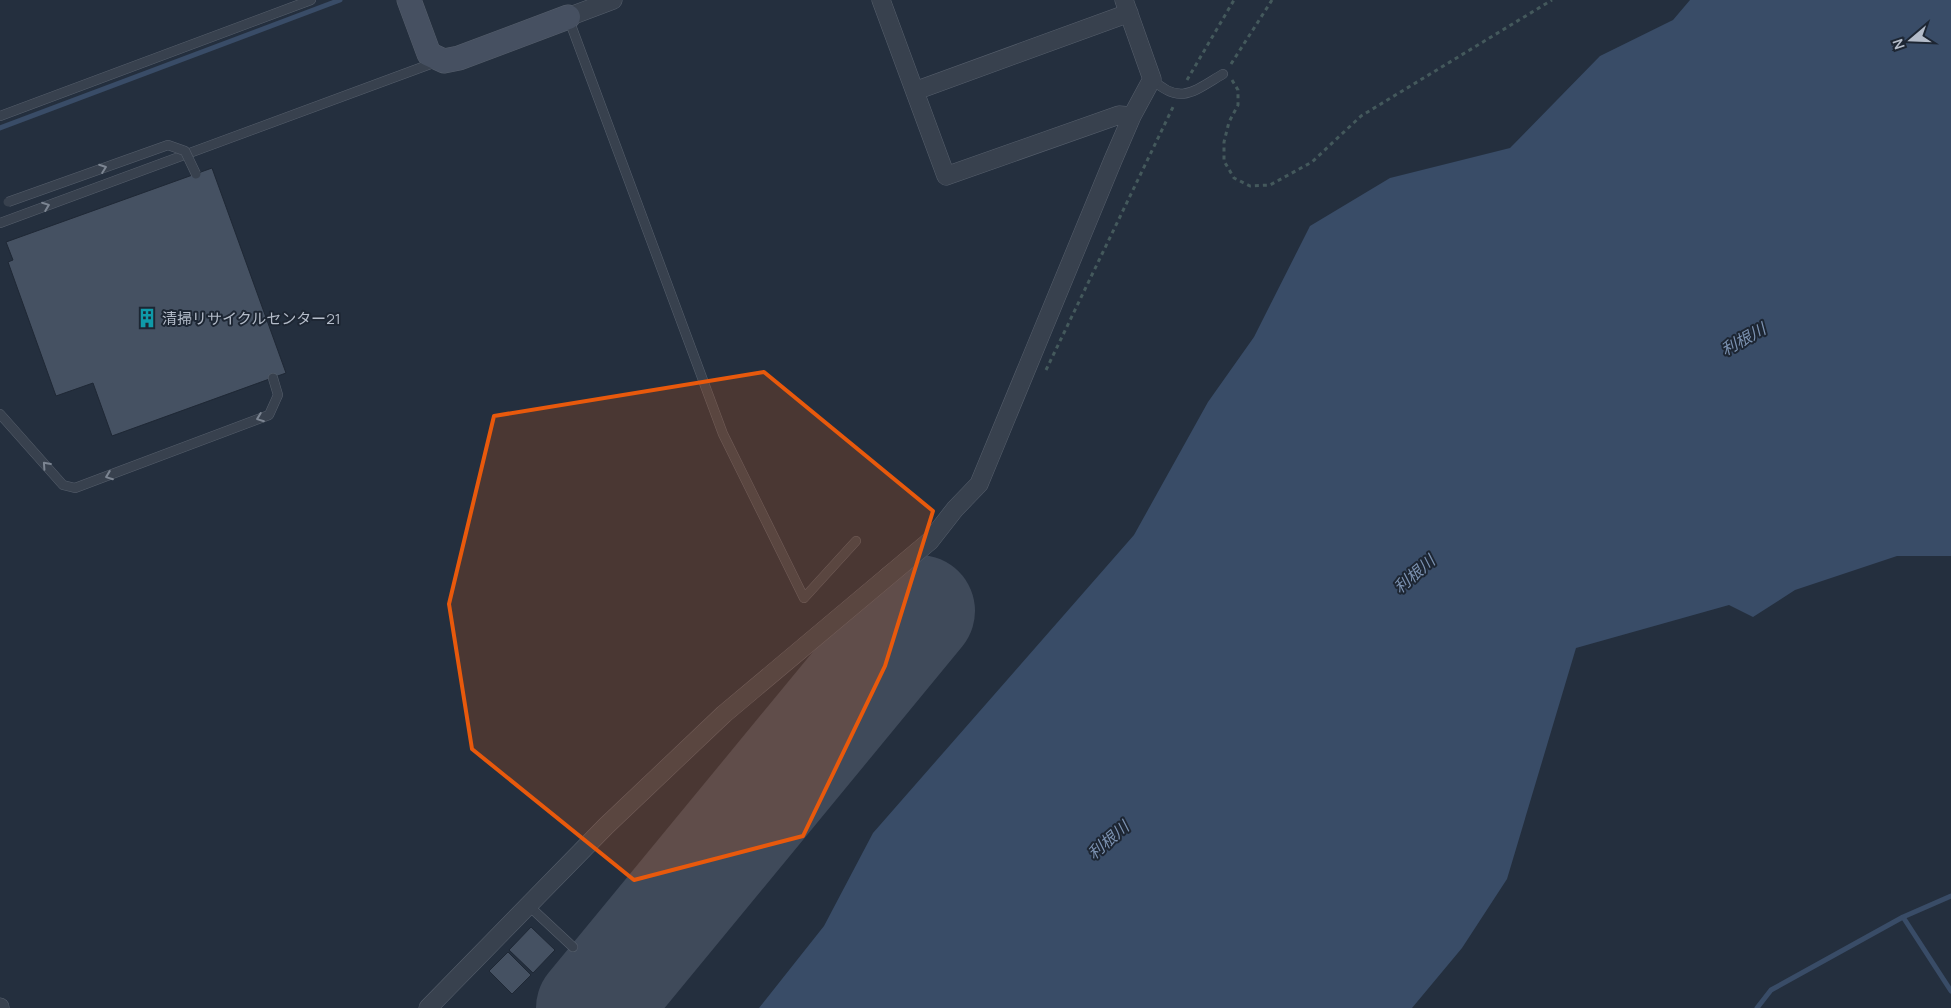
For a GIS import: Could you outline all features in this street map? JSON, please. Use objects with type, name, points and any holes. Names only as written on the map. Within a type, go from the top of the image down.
[{"type":"street","points":[[409,0],[429,54],[440,60],[459,58],[613,0]]},
{"type":"street","points":[[420,0],[440,60]]},
{"type":"street","points":[[881,0],[946,176],[1119,115],[1132,116]]},
{"type":"street","points":[[428,1008],[606,826],[724,714],[930,541],[954,508],[979,484],[1132,116],[1152,79],[1126,7],[915,90]]},
{"type":"lane","points":[[0,116],[311,0]]},
{"type":"lane","points":[[568,17],[724,434],[804,598],[856,541]]},
{"type":"lane","points":[[0,223],[440,60]]},
{"type":"lane","points":[[1152,79],[1165,92],[1179,94],[1193,92],[1223,74]]},
{"type":"lane","points":[[4,204],[168,145],[185,151],[196,174]]},
{"type":"lane","points":[[0,414],[63,485],[75,488],[270,415],[278,395],[273,378]]},
{"type":"lane","points":[[529,906],[573,947]]},
{"type":"path","points":[[1190,74],[1234,0]]},
{"type":"path","points":[[1272,0],[1223,74],[1233,80],[1238,90],[1238,105],[1229,122],[1224,142],[1224,162],[1234,178],[1250,186],[1270,184],[1312,162],[1361,116],[1552,0]]},
{"type":"path","points":[[1042,378],[1170,116]]},
{"type":"highlighted area","points":[[764,372],[933,511],[885,666],[803,836],[634,880],[472,749],[449,604],[494,416]]},
{"type":"water","name":"利根川","points":[[1690,0],[1951,0],[1951,556],[1897,556],[1795,590],[1753,617],[1729,605],[1576,648],[1507,879],[1462,948],[1412,1008],[759,1008],[824,926],[873,833],[1134,535],[1208,402],[1254,337],[1310,226],[1390,178],[1510,148],[1600,56],[1673,20]]},
{"type":"building","name":"清掃リサイクルセンター21","points":[[212,168],[286,373],[112,436],[93,383],[56,396],[8,262],[13,260],[6,242]]},
{"type":"building","points":[[531,927],[555,950],[533,973],[509,950]]},
{"type":"building","points":[[508,952],[531,975],[512,994],[489,971]]},
{"type":"waterway","points":[[0,128],[340,0]]},
{"type":"waterway","points":[[1757,1008],[1771,990],[1903,917],[1951,896]]},
{"type":"waterway","points":[[1903,917],[1951,991]]},
{"type":"runway","points":[[592,1008],[919,611]]},
{"type":"place","name":"清掃リサイクルセンター21","points":[[147,318]]}]
